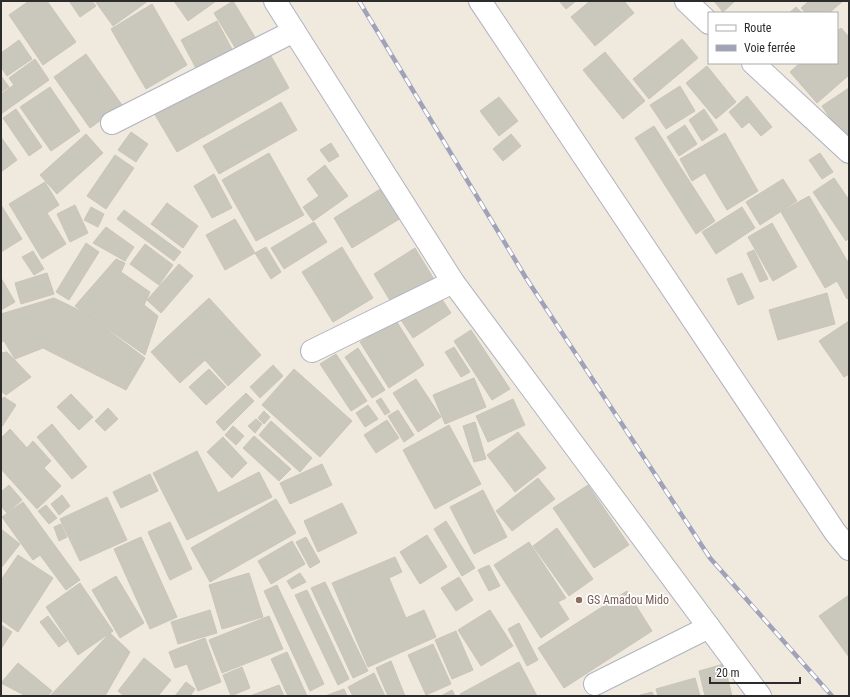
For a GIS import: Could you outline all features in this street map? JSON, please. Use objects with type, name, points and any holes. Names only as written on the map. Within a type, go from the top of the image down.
[{"type":"street","points":[[275,1],[453,282],[760,696]]},
{"type":"street","points":[[480,1],[835,532],[849,549]]},
{"type":"street","points":[[686,1],[708,22]]},
{"type":"street","points":[[112,123],[294,31]]},
{"type":"street","points":[[754,64],[849,152]]},
{"type":"street","points":[[312,351],[453,282]]},
{"type":"street","points":[[595,684],[709,627]]},
{"type":"building","points":[[29,1],[47,1],[76,42],[43,65],[9,15]]},
{"type":"building","points":[[69,1],[92,1],[96,6],[80,17]]},
{"type":"building","points":[[95,1],[148,1],[113,26]]},
{"type":"building","points":[[174,1],[216,1],[188,21]]},
{"type":"building","points":[[233,1],[258,42],[239,54],[214,13]]},
{"type":"building","points":[[559,1],[576,1],[566,9]]},
{"type":"building","points":[[590,1],[624,1],[634,13],[595,46],[571,17]]},
{"type":"building","points":[[714,1],[735,1],[723,12]]},
{"type":"building","points":[[809,1],[843,1],[830,12],[805,12],[801,8]]},
{"type":"building","points":[[152,4],[187,65],[146,89],[111,29]]},
{"type":"building","points":[[796,7],[801,12],[790,12]]},
{"type":"building","points":[[217,21],[234,53],[198,72],[181,40]]},
{"type":"building","points":[[841,28],[849,37],[849,75],[817,103],[790,72],[799,64],[838,64],[838,30]]},
{"type":"building","points":[[682,39],[698,58],[649,99],[633,79]]},
{"type":"building","points":[[19,40],[32,59],[7,76],[1,67],[1,53]]},
{"type":"building","points":[[267,49],[289,88],[177,152],[154,113]]},
{"type":"building","points":[[605,52],[645,101],[623,119],[583,70]]},
{"type":"building","points":[[86,54],[122,105],[90,128],[54,77]]},
{"type":"building","points":[[35,59],[49,80],[1,114],[1,94],[14,85],[9,78]]},
{"type":"building","points":[[707,66],[736,102],[716,119],[686,83]]},
{"type":"building","points":[[1,76],[9,87],[1,92]]},
{"type":"building","points":[[680,86],[695,111],[666,129],[650,105]]},
{"type":"building","points":[[50,87],[80,131],[51,151],[20,107]]},
{"type":"building","points":[[849,88],[849,147],[822,106]]},
{"type":"building","points":[[747,96],[772,127],[761,136],[749,122],[742,128],[729,112]]},
{"type":"building","points":[[499,97],[518,121],[499,136],[480,111]]},
{"type":"building","points":[[281,102],[297,130],[219,174],[203,146]]},
{"type":"building","points":[[16,109],[42,147],[29,156],[3,118]]},
{"type":"building","points":[[704,109],[718,130],[702,141],[689,120]]},
{"type":"building","points":[[685,125],[697,144],[679,156],[667,137]]},
{"type":"building","points":[[654,126],[715,221],[696,234],[635,138]]},
{"type":"building","points":[[131,132],[148,144],[136,162],[118,150]]},
{"type":"building","points":[[725,133],[758,191],[727,210],[705,173],[692,181],[680,159]]},
{"type":"building","points":[[86,134],[103,153],[57,194],[40,175]]},
{"type":"building","points":[[511,134],[521,146],[503,161],[493,149]]},
{"type":"building","points":[[1,137],[17,160],[1,172]]},
{"type":"building","points":[[331,143],[339,156],[329,162],[320,150]]},
{"type":"building","points":[[269,153],[304,215],[256,241],[222,180]]},
{"type":"building","points":[[820,153],[833,172],[822,179],[809,160]]},
{"type":"building","points":[[115,155],[134,168],[106,209],[87,196]]},
{"type":"building","points":[[325,165],[348,196],[313,221],[303,207],[319,196],[307,179]]},
{"type":"building","points":[[214,174],[232,208],[212,218],[194,186]]},
{"type":"building","points":[[834,178],[849,200],[849,238],[846,241],[813,192]]},
{"type":"building","points":[[783,179],[797,201],[760,225],[746,202]]},
{"type":"building","points":[[45,182],[59,205],[47,213],[66,244],[42,259],[9,204]]},
{"type":"building","points":[[382,188],[401,218],[352,248],[334,218]]},
{"type":"building","points":[[809,196],[849,264],[849,298],[847,299],[837,281],[825,288],[781,212]]},
{"type":"building","points":[[167,203],[198,226],[183,248],[151,224]]},
{"type":"building","points":[[1,205],[22,239],[1,252]]},
{"type":"building","points":[[75,205],[88,233],[70,242],[57,214]]},
{"type":"building","points":[[91,207],[104,214],[98,227],[84,220]]},
{"type":"building","points":[[742,207],[755,228],[716,254],[702,232]]},
{"type":"building","points":[[124,210],[181,252],[174,261],[117,219]]},
{"type":"building","points":[[235,219],[255,253],[225,270],[206,235]]},
{"type":"building","points":[[314,222],[327,242],[284,269],[271,248]]},
{"type":"building","points":[[772,223],[797,267],[773,281],[748,237]]},
{"type":"building","points":[[106,227],[134,247],[125,261],[93,243]]},
{"type":"building","points":[[86,243],[99,252],[69,300],[56,292]]},
{"type":"building","points":[[145,244],[173,265],[159,285],[130,264]]},
{"type":"building","points":[[266,247],[281,272],[271,279],[255,253]]},
{"type":"building","points":[[342,247],[373,298],[333,322],[302,272]]},
{"type":"building","points":[[415,248],[435,281],[394,307],[374,274]]},
{"type":"building","points":[[754,250],[768,279],[760,282],[747,253]]},
{"type":"building","points":[[33,251],[44,269],[34,275],[22,257]]},
{"type":"building","points":[[116,259],[125,263],[121,272],[150,292],[144,305],[158,316],[145,355],[75,306]]},
{"type":"building","points":[[179,264],[193,276],[161,313],[147,300]]},
{"type":"building","points":[[47,273],[54,294],[21,304],[15,283]]},
{"type":"building","points":[[742,273],[754,298],[738,305],[727,279]]},
{"type":"building","points":[[1,278],[15,302],[1,310]]},
{"type":"building","points":[[827,293],[835,324],[778,340],[769,310]]},
{"type":"building","points":[[439,295],[451,313],[413,338],[401,320]]},
{"type":"building","points":[[54,298],[85,313],[145,358],[126,390],[43,348],[15,359],[4,341],[1,342],[1,314]]},
{"type":"building","points":[[209,298],[261,355],[228,386],[205,360],[180,383],[151,352]]},
{"type":"building","points":[[395,319],[424,365],[389,388],[360,342]]},
{"type":"building","points":[[849,321],[849,374],[844,377],[819,341]]},
{"type":"building","points":[[471,330],[510,389],[492,400],[454,341]]},
{"type":"building","points":[[454,347],[470,372],[461,377],[445,352]]},
{"type":"building","points":[[358,348],[385,390],[372,398],[345,357]]},
{"type":"building","points":[[7,352],[31,377],[6,395],[1,391],[1,353]]},
{"type":"building","points":[[336,354],[367,401],[351,411],[320,364]]},
{"type":"building","points":[[273,365],[283,376],[260,398],[250,387]]},
{"type":"building","points":[[209,369],[226,387],[206,405],[189,387]]},
{"type":"building","points":[[294,369],[352,421],[320,457],[262,405]]},
{"type":"building","points":[[474,378],[486,407],[445,424],[433,395]]},
{"type":"building","points":[[416,379],[441,417],[418,432],[393,393]]},
{"type":"building","points":[[246,393],[254,401],[224,431],[216,422]]},
{"type":"building","points":[[71,394],[93,417],[79,430],[57,407]]},
{"type":"building","points":[[4,397],[16,405],[1,428],[1,400]]},
{"type":"building","points":[[381,398],[390,412],[385,415],[376,401]]},
{"type":"building","points":[[513,399],[525,425],[488,442],[476,416]]},
{"type":"building","points":[[368,405],[378,419],[365,427],[356,413]]},
{"type":"building","points":[[108,408],[118,419],[105,431],[95,421]]},
{"type":"building","points":[[398,410],[414,435],[404,442],[388,416]]},
{"type":"building","points":[[264,411],[270,417],[264,424],[258,418]]},
{"type":"building","points":[[256,419],[262,424],[255,433],[248,426]]},
{"type":"building","points":[[387,420],[399,438],[376,453],[364,435]]},
{"type":"building","points":[[271,421],[312,458],[300,472],[259,435]]},
{"type":"building","points":[[475,422],[486,459],[474,462],[463,426]]},
{"type":"building","points":[[52,424],[87,467],[72,479],[37,437]]},
{"type":"building","points":[[449,425],[481,484],[435,509],[403,450]]},
{"type":"building","points":[[233,426],[244,436],[236,445],[225,435]]},
{"type":"building","points":[[10,429],[27,448],[33,441],[51,461],[44,468],[61,486],[37,509],[1,469],[1,438]]},
{"type":"building","points":[[518,432],[546,468],[515,492],[487,455]]},
{"type":"building","points":[[254,436],[291,469],[279,481],[243,448]]},
{"type":"building","points":[[223,437],[247,463],[232,478],[207,452]]},
{"type":"building","points":[[197,451],[218,493],[259,472],[272,497],[187,540],[153,473]]},
{"type":"building","points":[[322,464],[332,485],[290,504],[280,483]]},
{"type":"building","points":[[150,474],[158,491],[121,508],[113,492]]},
{"type":"building","points":[[538,478],[555,499],[512,531],[496,511]]},
{"type":"building","points":[[9,485],[22,500],[7,513],[1,506],[1,492]]},
{"type":"building","points":[[588,485],[629,545],[594,568],[553,508]]},
{"type":"building","points":[[483,490],[507,537],[474,554],[450,507]]},
{"type":"building","points":[[62,495],[70,506],[59,515],[51,504]]},
{"type":"building","points":[[107,497],[127,540],[80,561],[60,519]]},
{"type":"building","points":[[276,499],[296,533],[210,582],[191,548]]},
{"type":"building","points":[[23,502],[80,580],[66,590],[40,555],[33,560],[2,517]]},
{"type":"building","points":[[342,503],[357,533],[318,552],[304,521]]},
{"type":"building","points":[[46,505],[57,518],[49,524],[38,511]]},
{"type":"building","points":[[446,521],[475,568],[462,576],[434,529]]},
{"type":"building","points":[[170,522],[192,569],[170,580],[148,532]]},
{"type":"building","points":[[61,524],[67,537],[59,541],[54,527]]},
{"type":"building","points":[[557,528],[593,579],[569,596],[533,546]]},
{"type":"building","points":[[1,529],[20,544],[1,568]]},
{"type":"building","points":[[427,535],[447,567],[420,584],[400,552]]},
{"type":"building","points":[[141,537],[177,617],[150,629],[114,549]]},
{"type":"building","points":[[306,537],[320,562],[310,568],[296,542]]},
{"type":"building","points":[[292,541],[305,564],[271,584],[258,561]]},
{"type":"building","points":[[529,542],[566,598],[558,602],[569,619],[541,638],[494,565]]},
{"type":"building","points":[[18,555],[53,578],[18,632],[1,620],[1,580]]},
{"type":"building","points":[[395,557],[402,572],[389,578],[406,618],[424,610],[436,637],[368,667],[332,583]]},
{"type":"building","points":[[489,565],[500,586],[489,591],[478,570]]},
{"type":"building","points":[[249,573],[263,617],[222,629],[209,585]]},
{"type":"building","points":[[300,573],[306,582],[292,589],[287,581]]},
{"type":"building","points":[[116,576],[144,623],[120,638],[92,590]]},
{"type":"building","points":[[459,577],[473,600],[456,611],[441,588]]},
{"type":"building","points":[[325,582],[368,671],[353,678],[311,588]]},
{"type":"building","points":[[80,583],[113,631],[78,655],[46,607]]},
{"type":"building","points":[[277,585],[324,684],[310,691],[264,591]]},
{"type":"building","points":[[307,590],[349,679],[338,685],[295,595]]},
{"type":"building","points":[[627,591],[652,631],[564,688],[538,648]]},
{"type":"building","points":[[849,595],[849,657],[819,616]]},
{"type":"building","points":[[210,610],[217,633],[178,644],[171,622]]},
{"type":"building","points":[[490,610],[513,646],[481,666],[458,630]]},
{"type":"building","points":[[48,616],[67,641],[59,647],[40,622]]},
{"type":"building","points":[[269,616],[283,649],[222,673],[209,640]]},
{"type":"building","points":[[519,623],[538,660],[527,666],[508,629]]},
{"type":"building","points":[[1,625],[12,632],[1,649]]},
{"type":"building","points":[[456,631],[473,670],[452,679],[435,640]]},
{"type":"building","points":[[110,633],[130,652],[105,696],[50,696]]},
{"type":"building","points":[[205,638],[221,682],[198,691],[187,664],[175,668],[169,652]]},
{"type":"building","points":[[433,644],[451,684],[426,695],[408,655]]},
{"type":"building","points":[[287,652],[307,696],[288,696],[271,659]]},
{"type":"building","points":[[144,658],[171,680],[158,696],[124,696],[118,691]]},
{"type":"building","points":[[391,661],[405,696],[388,696],[376,668]]},
{"type":"building","points":[[519,662],[537,696],[461,696],[460,694]]},
{"type":"building","points":[[18,663],[52,691],[48,696],[26,696],[1,683]]},
{"type":"building","points":[[724,664],[732,696],[705,696],[699,671]]},
{"type":"building","points":[[242,667],[250,688],[231,696],[223,675]]},
{"type":"building","points":[[374,673],[385,696],[353,696],[348,687]]},
{"type":"building","points":[[695,678],[700,696],[658,696],[656,689]]},
{"type":"building","points":[[186,682],[195,689],[190,696],[175,696]]},
{"type":"building","points":[[279,685],[284,696],[250,696]]},
{"type":"building","points":[[344,689],[347,696],[325,696]]},
{"type":"building","points":[[452,690],[455,696],[441,696]]},
{"type":"building","points":[[652,692],[654,696],[637,696]]},
{"type":"railway","points":[[359,1],[526,278],[710,558],[832,696]]},
{"type":"place","name":"GS Amadou Mido","points":[[579,600]]}]
